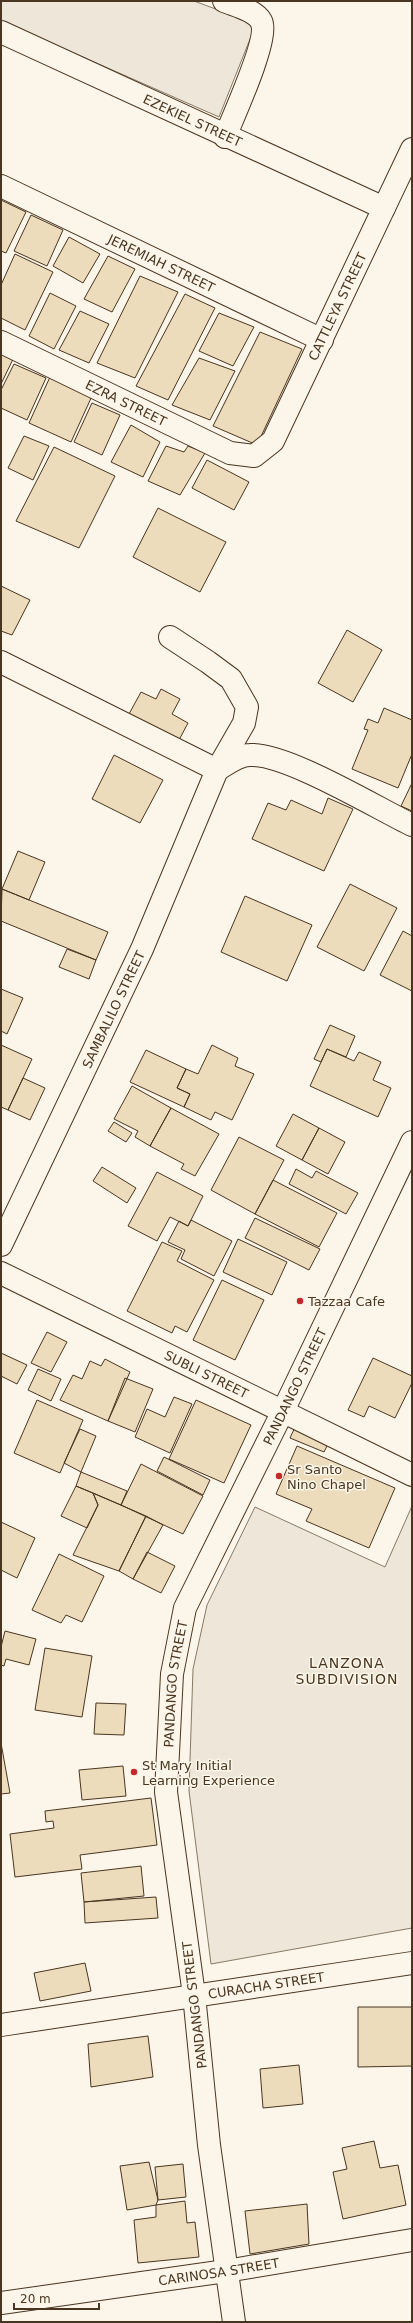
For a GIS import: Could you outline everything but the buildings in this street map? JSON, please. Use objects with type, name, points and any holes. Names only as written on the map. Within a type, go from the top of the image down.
[{"type":"street","points":[[224,1],[256,14],[262,22],[263,34],[258,52],[225,137]]},
{"type":"street","name":"EZEKIEL STREET","points":[[1,32],[225,137],[384,208]]},
{"type":"street","name":"CATTLEYA STREET","points":[[254,456],[273,441],[412,149]]},
{"type":"street","name":"JEREMIAH STREET","points":[[1,186],[322,340]]},
{"type":"street","name":"EZRA STREET","points":[[1,342],[230,453],[254,456]]},
{"type":"street","name":"SAMBALILO STREET","points":[[1,1245],[142,949],[217,770],[244,723],[247,707],[231,680],[208,662],[170,637]]},
{"type":"street","points":[[1,662],[217,770],[236,759],[249,754],[269,756],[316,777],[412,824]]},
{"type":"street","name":"PANDANGO STREET","points":[[234,2322],[209,2145],[194,1995],[166,1792],[172,1674],[185,1608],[283,1411],[412,1142]]},
{"type":"street","name":"SUBLI STREET","points":[[1,1273],[412,1475]]},
{"type":"street","name":"CURACHA STREET","points":[[1,2025],[412,1963]]},
{"type":"street","name":"CARINOSA STREET","points":[[1,2303],[226,2271],[412,2240]]},
{"type":"shaded area","points":[[1,1],[194,1],[256,24],[219,117],[1,21]]},
{"type":"shaded area","points":[[412,1506],[412,1928],[211,1964],[189,1791],[193,1669],[207,1605],[255,1507],[385,1567]]},
{"type":"place","name":"Tazzaa Cafe","points":[[300,1301]]},
{"type":"place","name":"Sr Santo Nino Chapel","points":[[279,1476]]},
{"type":"place","name":"St Mary Initial Learning Experience","points":[[134,1772]]},
{"type":"district","name":"LANZONA SUBDIVISION","points":[[347,1672]]}]
